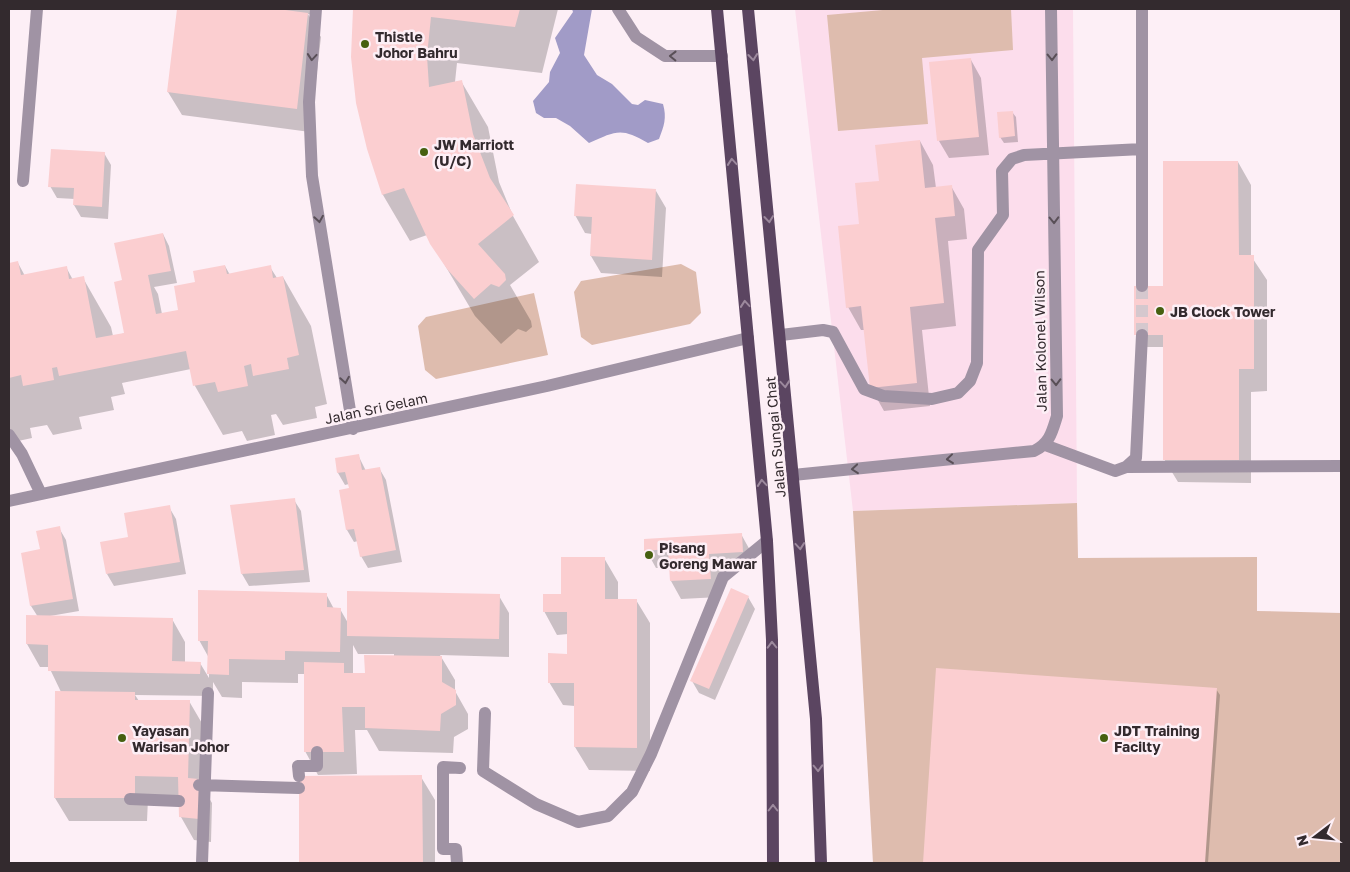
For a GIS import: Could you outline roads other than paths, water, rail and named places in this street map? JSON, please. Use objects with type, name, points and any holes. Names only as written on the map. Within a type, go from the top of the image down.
[{"type":"main road","name":"Jalan Sungai Chat","points":[[717,9],[767,541],[772,640],[773,863]]},
{"type":"main road","name":"Jalan Sungai Chat","points":[[748,9],[781,335],[816,719],[821,863]]},
{"type":"street","points":[[22,180],[37,9]]},
{"type":"street","points":[[316,9],[309,102],[312,176],[353,429]]},
{"type":"street","points":[[618,9],[636,37],[665,56],[722,56]]},
{"type":"street","name":"Jalan Kolonel Wilson","points":[[1045,445],[1051,437],[1057,416],[1051,9]]},
{"type":"street","points":[[1142,9],[1142,286]]},
{"type":"street","points":[[781,335],[823,330],[833,332],[864,389],[883,396],[932,398],[958,393],[970,381],[977,362],[978,250],[1003,216],[1002,171],[1012,159],[1024,155],[1142,149]]},
{"type":"street","points":[[1126,467],[1136,458],[1142,335]]},
{"type":"street","name":"Jalan Sri Gelam","points":[[9,501],[353,429],[547,386],[748,338]]},
{"type":"street","points":[[9,435],[22,454],[41,494]]},
{"type":"street","points":[[793,475],[1034,450],[1045,445],[1115,470],[1126,467],[1341,466]]},
{"type":"street","points":[[485,713],[482,771],[536,804],[578,822],[608,816],[632,792],[651,754],[723,577],[767,541]]},
{"type":"street","points":[[202,863],[202,785],[208,693]]},
{"type":"street","points":[[202,785],[299,782],[298,766],[317,766],[317,752]]},
{"type":"street","points":[[456,863],[456,849],[443,849],[443,767],[460,768]]},
{"type":"street","points":[[130,798],[179,801]]},
{"type":"tunnel","points":[[1142,286],[1142,335]]},
{"type":"place","name":"Thistle Johor Bahru","points":[[365,44]]},
{"type":"place","name":"JW Marriott (U/C)","points":[[424,152]]},
{"type":"place","name":"JB Clock Tower","points":[[1160,311]]},
{"type":"place","name":"Pisang Goreng Mawar","points":[[649,555]]},
{"type":"place","name":"Yayasan Warisan Johor","points":[[122,738]]},
{"type":"place","name":"JDT Training Facilty","points":[[1104,738]]}]
